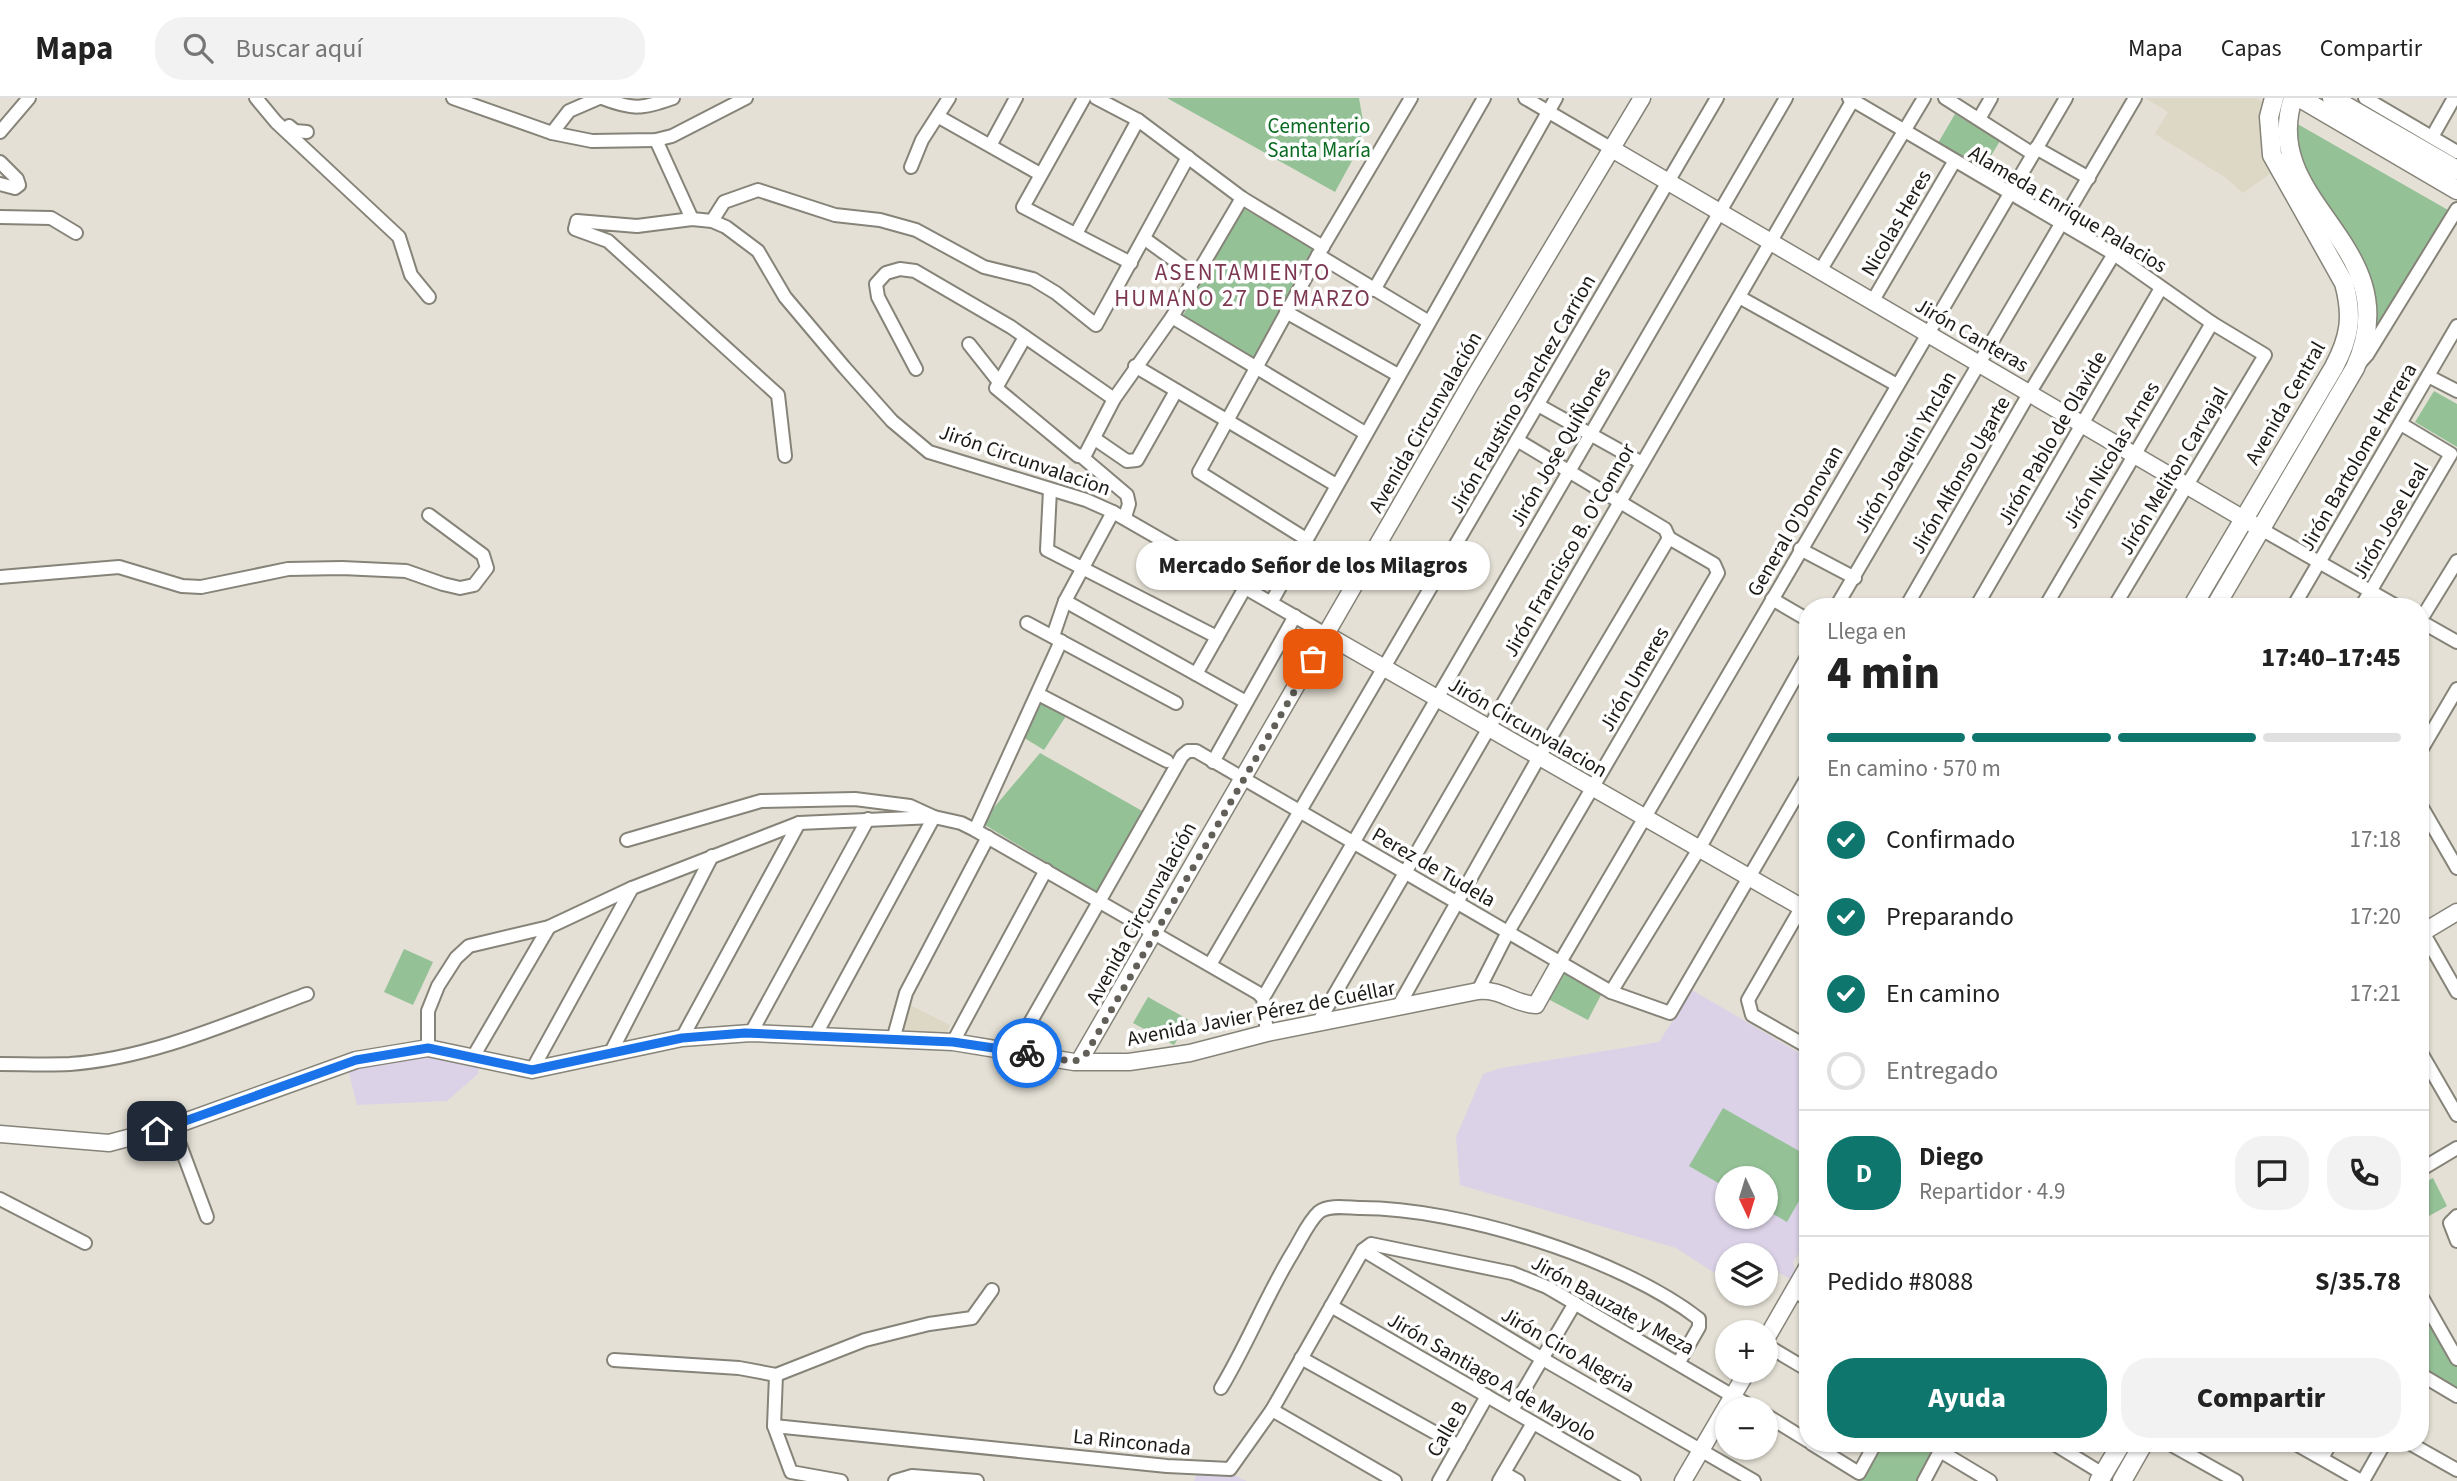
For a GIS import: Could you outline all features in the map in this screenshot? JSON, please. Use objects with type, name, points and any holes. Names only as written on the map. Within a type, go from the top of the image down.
[{"type":"main road","name":"Avenida Central","points":[[2197,598],[2346,344],[2350,325],[2350,303],[2344,283],[2272,155],[2269,117],[2274,98]]},
{"type":"main road","name":"Avenida Central","points":[[2219,598],[2355,368],[2368,331],[2366,291],[2357,267],[2292,160],[2287,126],[2293,98]]},
{"type":"main road","points":[[2300,98],[2457,190]]},
{"type":"main road","points":[[2333,98],[2457,170]]},
{"type":"main road","points":[[2101,1477],[2116,1452]]},
{"type":"main road","points":[[2122,1481],[2138,1452]]},
{"type":"street","points":[[0,132],[29,98]]},
{"type":"street","points":[[256,98],[276,122],[399,237],[411,275],[429,297]]},
{"type":"street","points":[[453,98],[552,133],[592,141],[656,140],[672,136],[746,98]]},
{"type":"street","points":[[552,133],[569,111],[600,98],[626,108],[646,108],[673,98]]},
{"type":"street","points":[[911,167],[922,139],[949,98]]},
{"type":"street","points":[[991,144],[1016,98]]},
{"type":"street","points":[[1084,98],[1023,207],[1077,232],[1131,263]]},
{"type":"street","points":[[1096,98],[1139,120],[1242,198],[1374,290],[1429,322]]},
{"type":"street","points":[[1374,290],[1484,98]]},
{"type":"street","name":"Jirón Canteras","points":[[1525,98],[2382,598]]},
{"type":"street","points":[[1272,601],[1556,98]]},
{"type":"street","name":"Avenida Circunvalación","points":[[1080,1060],[1471,383],[1642,98]]},
{"type":"street","name":"Jirón Faustino Sanchez Carrion","points":[[1211,963],[1717,98]]},
{"type":"street","name":"Jirón Jose QuiÑones","points":[[1263,998],[1786,98]]},
{"type":"street","points":[[1820,271],[1924,98]]},
{"type":"street","points":[[1945,98],[2035,151],[2088,178]]},
{"type":"street","points":[[1979,119],[1991,98]]},
{"type":"street","name":"General O'Donovan","points":[[1559,964],[2066,98]]},
{"type":"street","name":"Jirón Joaquin Ynclan","points":[[1842,598],[2135,98]]},
{"type":"street","points":[[2365,98],[2380,102],[2457,152]]},
{"type":"street","points":[[2432,138],[2455,98]]},
{"type":"street","points":[[1306,539],[1199,472],[1407,99]]},
{"type":"street","name":"Alameda Enrique Palacios","points":[[1852,99],[1954,162],[2114,254],[2212,323],[2265,355]]},
{"type":"street","name":"Jirón Francisco B. O'Connor","points":[[1318,1023],[1487,728],[1741,298],[1852,99]]},
{"type":"street","points":[[939,117],[1040,174]]},
{"type":"street","points":[[1077,232],[1139,120]]},
{"type":"street","points":[[276,122],[284,122],[295,131],[307,132]]},
{"type":"street","points":[[656,140],[692,219]]},
{"type":"street","points":[[712,221],[724,202],[758,190],[835,215],[880,220],[916,230],[984,267],[1033,279],[1056,293],[1096,325],[1188,157]]},
{"type":"street","points":[[0,162],[17,178],[19,185],[15,188],[0,184]]},
{"type":"street","name":"Nicolas Heres","points":[[1872,302],[1954,162]]},
{"type":"street","points":[[1083,456],[1095,439],[1114,399],[1172,317],[1242,198]]},
{"type":"street","points":[[2355,368],[2367,355],[2457,210]]},
{"type":"street","points":[[0,217],[51,218],[76,233]]},
{"type":"street","name":"Jirón Circunvalacion","points":[[785,456],[778,395],[608,241],[579,232],[574,225],[583,220],[637,226],[692,219],[712,221],[758,251],[785,296],[844,367],[892,421],[929,452],[1086,499],[1125,517],[1591,789],[1749,878],[1799,902]]},
{"type":"street","points":[[1145,239],[1196,276]]},
{"type":"street","name":"Jirón Alfonso Ugarte","points":[[1911,598],[2030,392],[2114,254]]},
{"type":"street","points":[[916,369],[878,297],[876,284],[886,273],[900,269],[915,271],[1025,337],[1114,399]]},
{"type":"street","name":"Jirón Pablo de Olavide","points":[[1981,598],[2161,288]]},
{"type":"street","points":[[1741,298],[1897,385]]},
{"type":"street","points":[[1286,312],[1398,375]]},
{"type":"street","points":[[1172,317],[1365,433]]},
{"type":"street","name":"Jirón Nicolas Arnes","points":[[2050,598],[2212,323]]},
{"type":"street","name":"Jirón Bartolome Herrera","points":[[2298,598],[2457,327]]},
{"type":"street","points":[[1025,337],[996,388],[1083,456],[1127,495],[1129,504],[1125,517]]},
{"type":"street","points":[[969,344],[999,382]]},
{"type":"street","name":"Jirón Meliton Carvajal","points":[[2119,598],[2265,355]]},
{"type":"street","points":[[1135,366],[1225,422],[1336,485]]},
{"type":"street","points":[[2428,376],[2457,391]]},
{"type":"street","points":[[1095,439],[1127,461],[1137,460],[1176,391]]},
{"type":"street","points":[[1538,405],[1643,463]]},
{"type":"street","name":"Jirón Jose Leal","points":[[2367,598],[2451,454],[2401,424]]},
{"type":"street","points":[[1398,1007],[1539,757],[1668,538],[1665,528],[1517,440]]},
{"type":"street","points":[[1050,490],[1047,550],[1217,636]]},
{"type":"street","points":[[975,830],[1038,694],[1057,638],[1065,601],[1113,512]]},
{"type":"street","points":[[0,577],[119,568],[182,586],[201,587],[288,569],[342,568],[406,571],[460,588],[474,585],[487,568],[483,555],[429,515]]},
{"type":"street","name":"Jirón Umeres","points":[[1478,991],[1508,932],[1718,573],[1717,568],[1668,538]]},
{"type":"street","points":[[1800,549],[1855,578]]},
{"type":"street","points":[[2429,606],[2457,561]]},
{"type":"street","points":[[1196,674],[1246,586]]},
{"type":"street","points":[[1772,599],[1799,615]]},
{"type":"street","points":[[1065,601],[1246,702]]},
{"type":"street","points":[[1213,762],[1295,616]]},
{"type":"street","points":[[1027,623],[1176,703]]},
{"type":"street","points":[[2429,626],[2457,642]]},
{"type":"street","points":[[1611,992],[1699,849],[1799,671]]},
{"type":"street","points":[[2429,737],[2457,689]]},
{"type":"street","points":[[1038,694],[1167,761]]},
{"type":"street","name":"Perez de Tudela","points":[[1099,901],[1188,751],[1196,751],[1559,964],[1611,992],[1670,1013],[1749,878]]},
{"type":"street","points":[[1749,878],[1799,792]]},
{"type":"street","points":[[627,840],[761,801],[855,799],[910,806],[934,817]]},
{"type":"street","points":[[815,1036],[934,817]]},
{"type":"street","points":[[428,1048],[428,1011],[438,986],[456,958],[469,946],[549,927],[632,888],[799,823],[934,817],[961,822],[1211,963],[1263,998],[1267,1033]]},
{"type":"street","points":[[751,1033],[867,819]]},
{"type":"street","points":[[2429,820],[2457,868]]},
{"type":"street","points":[[682,1038],[799,823]]},
{"type":"street","points":[[893,1040],[906,993],[988,837]]},
{"type":"street","points":[[611,1052],[712,856]]},
{"type":"street","points":[[953,1042],[1046,870]]},
{"type":"street","points":[[532,1070],[632,888]]},
{"type":"street","points":[[1014,1051],[1099,901]]},
{"type":"street","points":[[2429,927],[2457,912]]},
{"type":"street","points":[[1799,916],[1748,1000],[1752,1015],[1799,1042]]},
{"type":"street","points":[[472,1057],[549,927]]},
{"type":"street","points":[[2429,945],[2457,992]]},
{"type":"street","name":"Avenida Javier Pérez de Cuéllar","points":[[0,1134],[109,1143],[173,1126],[356,1060],[428,1048],[532,1070],[682,1038],[751,1033],[953,1042],[1074,1062],[1129,1062],[1190,1053],[1267,1033],[1478,991],[1493,990],[1524,1004],[1536,1005],[1559,964]]},
{"type":"street","points":[[0,1064],[70,1064],[104,1059],[174,1042],[307,994]]},
{"type":"street","points":[[2429,1067],[2457,1115]]},
{"type":"street","points":[[173,1126],[207,1217]]},
{"type":"street","points":[[2429,1165],[2457,1149]]},
{"type":"street","points":[[0,1199],[85,1242]]},
{"type":"street","points":[[1221,1388],[1242,1352],[1267,1294],[1296,1246],[1319,1212],[1331,1208],[1402,1208],[1457,1219],[1568,1251],[1623,1275],[1699,1319],[1699,1327],[1679,1362]]},
{"type":"street","points":[[2453,1219],[2457,1241]]},
{"type":"street","name":"Jirón Bauzate y Meza","points":[[1363,1250],[1371,1244],[1385,1244],[1512,1273],[1575,1303],[1737,1397]]},
{"type":"street","name":"La Rinconada","points":[[774,1426],[1222,1471],[1236,1464],[1272,1410],[1363,1250]]},
{"type":"street","name":"Jirón Ciro Alegria","points":[[1363,1250],[1541,1358],[1754,1481]]},
{"type":"street","points":[[1777,1320],[1799,1281]]},
{"type":"street","points":[[614,1360],[739,1368],[776,1375],[865,1340],[929,1324],[972,1318],[992,1290]]},
{"type":"street","points":[[1793,1291],[1799,1294]]},
{"type":"street","points":[[1511,1410],[1575,1303]]},
{"type":"street","name":"Jirón Santiago A de Mayolo","points":[[1331,1306],[1634,1481]]},
{"type":"street","points":[[2429,1310],[2457,1359]]},
{"type":"street","points":[[1778,1352],[1799,1365]]},
{"type":"street","points":[[1301,1358],[1459,1446]]},
{"type":"street","points":[[776,1375],[774,1426],[791,1472],[841,1481]]},
{"type":"street","points":[[2429,1379],[2457,1396]]},
{"type":"street","points":[[1682,1481],[1741,1383]]},
{"type":"street","name":"Calle B","points":[[1439,1481],[1487,1396]]},
{"type":"street","points":[[1272,1410],[1395,1481]]},
{"type":"street","points":[[1778,1422],[1799,1435]]},
{"type":"street","points":[[1518,1481],[1501,1477],[1533,1423]]},
{"type":"street","points":[[1825,1452],[1859,1473],[1871,1452]]},
{"type":"street","points":[[1924,1481],[1939,1452]]},
{"type":"street","points":[[1942,1452],[1990,1481]]},
{"type":"street","points":[[2065,1452],[2101,1477]]},
{"type":"street","points":[[2184,1452],[2235,1481]]},
{"type":"street","points":[[2311,1452],[2362,1481],[2379,1452]]},
{"type":"street","points":[[2322,1458],[2325,1452]]},
{"type":"street","points":[[2426,1452],[2457,1470]]},
{"type":"street","points":[[895,1481],[912,1476],[977,1481]]},
{"type":"shaded area","points":[[2145,98],[2256,98],[2265,103],[2261,146],[2271,173],[2243,193],[2226,178],[2155,134],[2168,112]]},
{"type":"shaded area","points":[[1333,653],[1342,658],[1328,684],[1316,677],[1328,655]]},
{"type":"shaded area","points":[[1692,990],[1799,1053],[1799,1253],[1793,1262],[1795,1270],[1790,1279],[1778,1272],[1778,1243],[1715,1243],[1715,1273],[1676,1248],[1460,1185],[1456,1137],[1483,1074],[1501,1068],[1659,1042]]},
{"type":"shaded area","points":[[910,1005],[950,1025],[943,1041],[902,1038],[903,1020]]},
{"type":"shaded area","points":[[437,1053],[479,1066],[478,1074],[447,1101],[357,1105],[348,1069]]},
{"type":"shaded area","points":[[1198,1471],[1231,1474],[1247,1481],[1194,1481]]},
{"type":"green space","name":"Cementerio Santa María","points":[[1167,98],[1359,98],[1364,127],[1353,159],[1335,192]]},
{"type":"green space","points":[[1955,114],[2000,141],[1983,169],[1938,143]]},
{"type":"green space","points":[[2294,122],[2448,210],[2370,346],[2371,306],[2304,174]]},
{"type":"green space","points":[[1243,208],[1316,250],[1252,360],[1182,317]]},
{"type":"green space","points":[[2331,383],[2338,387],[2264,513],[2258,509]]},
{"type":"green space","points":[[2434,391],[2457,404],[2457,447],[2415,422]]},
{"type":"green space","points":[[2245,530],[2252,534],[2215,598],[2205,598]]},
{"type":"green space","points":[[1044,699],[1068,713],[1044,750],[1021,736]]},
{"type":"green space","points":[[1040,753],[1144,812],[1097,893],[985,825],[986,817]]},
{"type":"green space","points":[[404,949],[433,962],[413,1005],[384,992]]},
{"type":"green space","points":[[1561,971],[1602,993],[1588,1020],[1546,998]]},
{"type":"green space","points":[[1148,997],[1189,1020],[1174,1045],[1133,1023]]},
{"type":"green space","points":[[1723,1108],[1799,1151],[1799,1201],[1787,1222],[1778,1217],[1778,1166],[1715,1166],[1715,1181],[1689,1166]]},
{"type":"green space","points":[[2433,1178],[2447,1206],[2429,1216],[2429,1180]]},
{"type":"green space","points":[[2429,1315],[2457,1364],[2457,1393],[2429,1376]]},
{"type":"green space","points":[[1875,1452],[1933,1452],[1916,1481],[1861,1481],[1860,1476]]},
{"type":"way so far","points":[[1027,1053],[1074,1062],[1086,1054],[1313,659]]},
{"type":"place","name":"Mercado Señor de los Milagros","points":[[1313,659]]},
{"type":"district","name":"ASENTAMIENTO HUMANO 27 DE MARZO","points":[[1243,285]]},
{"type":"route","points":[[157,1131],[356,1060],[428,1048],[532,1070],[682,1038],[745,1033],[953,1042],[1027,1053]]}]
